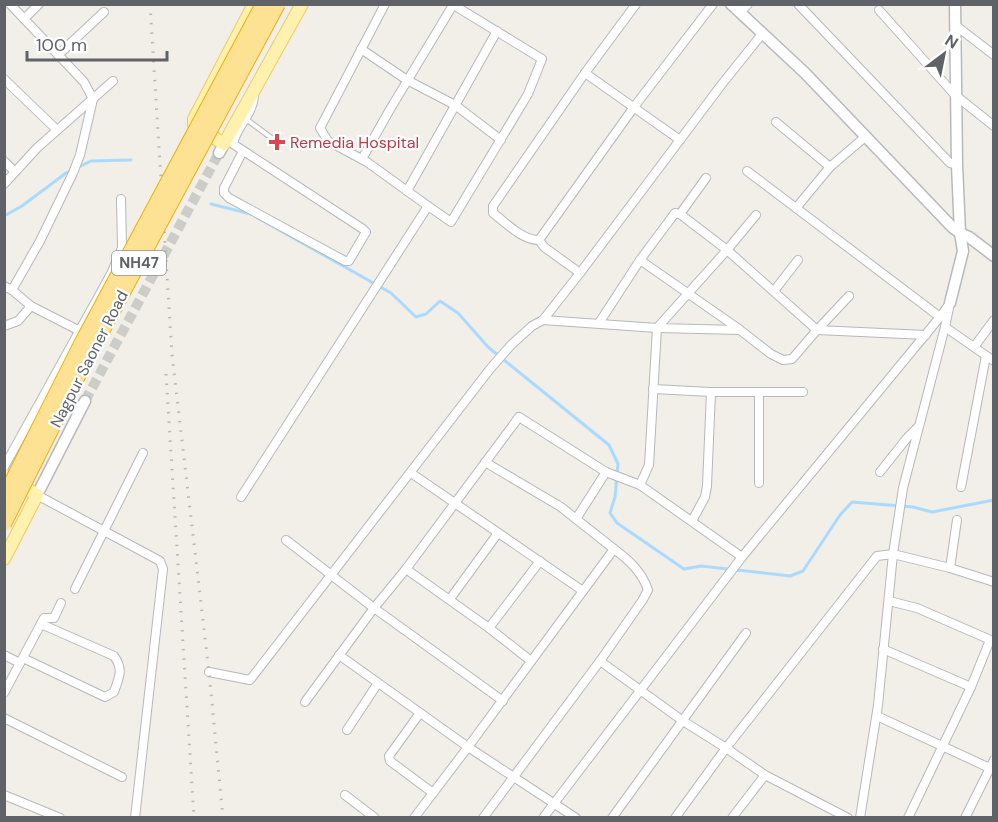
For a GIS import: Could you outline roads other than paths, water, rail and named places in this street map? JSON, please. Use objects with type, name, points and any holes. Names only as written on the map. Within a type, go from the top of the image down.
[{"type":"highway","name":"Nagpur Saoner Road","points":[[4,497],[81,344],[263,4]]},
{"type":"highway","name":"Nagpur Saoner Road","points":[[4,524],[77,378],[278,4]]},
{"type":"main road","points":[[254,4],[194,119],[194,125],[222,149],[302,4]]},
{"type":"main road","points":[[4,475],[37,495],[4,559]]},
{"type":"street","points":[[10,4],[84,82],[93,99],[74,173],[40,240],[8,288],[31,306],[80,332]]},
{"type":"street","points":[[24,19],[39,4]]},
{"type":"street","points":[[362,159],[452,5],[542,59],[528,94],[451,222],[362,159],[328,141],[320,128],[385,4]]},
{"type":"street","points":[[539,240],[526,238],[493,213],[493,206],[636,4]]},
{"type":"street","points":[[539,240],[634,107],[713,4]]},
{"type":"street","points":[[731,4],[805,73],[929,205],[960,233],[969,237],[993,256]]},
{"type":"street","points":[[740,13],[748,4]]},
{"type":"street","points":[[798,4],[950,163],[957,165]]},
{"type":"street","points":[[860,818],[877,716],[893,554],[903,488],[963,251],[957,165],[953,6]]},
{"type":"street","points":[[879,10],[955,95],[993,126]]},
{"type":"street","points":[[58,55],[104,12]]},
{"type":"street","points":[[955,26],[993,55]]},
{"type":"street","points":[[407,191],[497,31]]},
{"type":"street","points":[[209,672],[250,680],[490,369],[511,345],[532,326],[543,320],[762,34]]},
{"type":"street","points":[[361,50],[407,80],[454,105],[501,140]]},
{"type":"street","points":[[585,73],[680,140]]},
{"type":"street","points":[[4,79],[57,130]]},
{"type":"street","points":[[4,184],[37,148],[113,81]]},
{"type":"street","points":[[243,151],[224,188],[224,193],[229,198],[345,261],[349,261],[366,232],[233,144],[253,106],[255,89]]},
{"type":"street","points":[[776,122],[830,167]]},
{"type":"street","points":[[796,208],[830,167],[865,137]]},
{"type":"street","points":[[4,161],[15,172]]},
{"type":"street","points":[[747,171],[940,317]]},
{"type":"street","points":[[681,214],[706,178]]},
{"type":"street","points":[[4,467],[111,274],[122,248],[121,199]]},
{"type":"street","points":[[241,497],[428,206]]},
{"type":"street","points":[[599,323],[640,260],[675,213],[681,214],[727,250],[817,330],[926,334]]},
{"type":"street","points":[[640,485],[649,465],[657,328],[756,215]]},
{"type":"street","points":[[539,240],[544,247],[580,273]]},
{"type":"street","points":[[640,260],[688,292],[771,354],[783,360],[792,359],[849,296]]},
{"type":"street","points":[[774,291],[798,260]]},
{"type":"street","points":[[543,818],[742,557],[950,303]]},
{"type":"street","points":[[4,326],[18,321],[31,306]]},
{"type":"street","points":[[543,320],[657,328],[740,330]]},
{"type":"street","points":[[974,347],[993,320]]},
{"type":"street","points":[[945,327],[990,359],[961,487]]},
{"type":"street","points":[[653,389],[711,392],[803,392]]},
{"type":"street","points":[[692,521],[705,497],[707,486],[711,392]]},
{"type":"street","points":[[759,392],[759,483]]},
{"type":"street","points":[[85,401],[37,495],[160,561],[163,569],[135,818]]},
{"type":"street","points":[[305,702],[519,417],[606,472],[640,485],[742,557]]},
{"type":"street","points":[[880,472],[906,438],[920,425]]},
{"type":"street","points":[[75,589],[143,453]]},
{"type":"street","points":[[483,818],[600,661],[648,590],[645,581],[630,561],[561,507],[485,462]]},
{"type":"street","points":[[576,519],[606,472]]},
{"type":"street","points":[[411,473],[583,591]]},
{"type":"street","points":[[950,568],[957,520]]},
{"type":"street","points":[[450,599],[498,533]]},
{"type":"street","points":[[286,540],[374,608],[503,701]]},
{"type":"street","points":[[414,818],[614,549]]},
{"type":"street","points":[[675,818],[726,748],[877,556],[893,554],[993,581]]},
{"type":"street","points":[[489,628],[540,561]]},
{"type":"street","points":[[406,569],[450,599],[531,661]]},
{"type":"street","points":[[888,601],[917,608],[992,641],[908,818]]},
{"type":"street","points":[[4,693],[44,618],[54,618],[61,603]]},
{"type":"street","points":[[4,655],[105,697],[114,692],[121,674],[114,656],[41,624]]},
{"type":"street","points":[[612,818],[746,633]]},
{"type":"street","points":[[884,649],[971,687]]},
{"type":"street","points":[[339,655],[468,747],[576,818]]},
{"type":"street","points":[[600,661],[683,721],[765,775],[848,818]]},
{"type":"street","points":[[347,730],[378,683]]},
{"type":"street","points":[[420,712],[389,756],[390,761],[433,793]]},
{"type":"street","points":[[877,716],[992,769]]},
{"type":"street","points":[[4,718],[122,777]]},
{"type":"street","points":[[965,818],[992,769],[993,760]]},
{"type":"street","points":[[732,818],[765,775]]},
{"type":"street","points":[[4,795],[60,818]]},
{"type":"street","points":[[345,795],[375,818]]},
{"type":"lane","points":[[246,118],[277,142]]},
{"type":"waterway","points":[[4,216],[22,206],[66,173],[91,161],[131,160]]},
{"type":"waterway","points":[[211,204],[251,214],[391,293],[416,317],[426,314],[440,301],[458,313],[488,347],[609,445],[618,464],[615,497],[610,513],[617,523],[684,569],[701,566],[790,576],[803,571],[840,515],[852,502],[913,507],[932,512],[994,500]]},
{"type":"tunnel","points":[[85,401],[219,153]]},
{"type":"railway","points":[[150,4],[172,355],[209,672],[223,818]]},
{"type":"railway","points":[[166,374],[194,818]]},
{"type":"place","name":"Remedia Hospital","points":[[277,142]]}]
